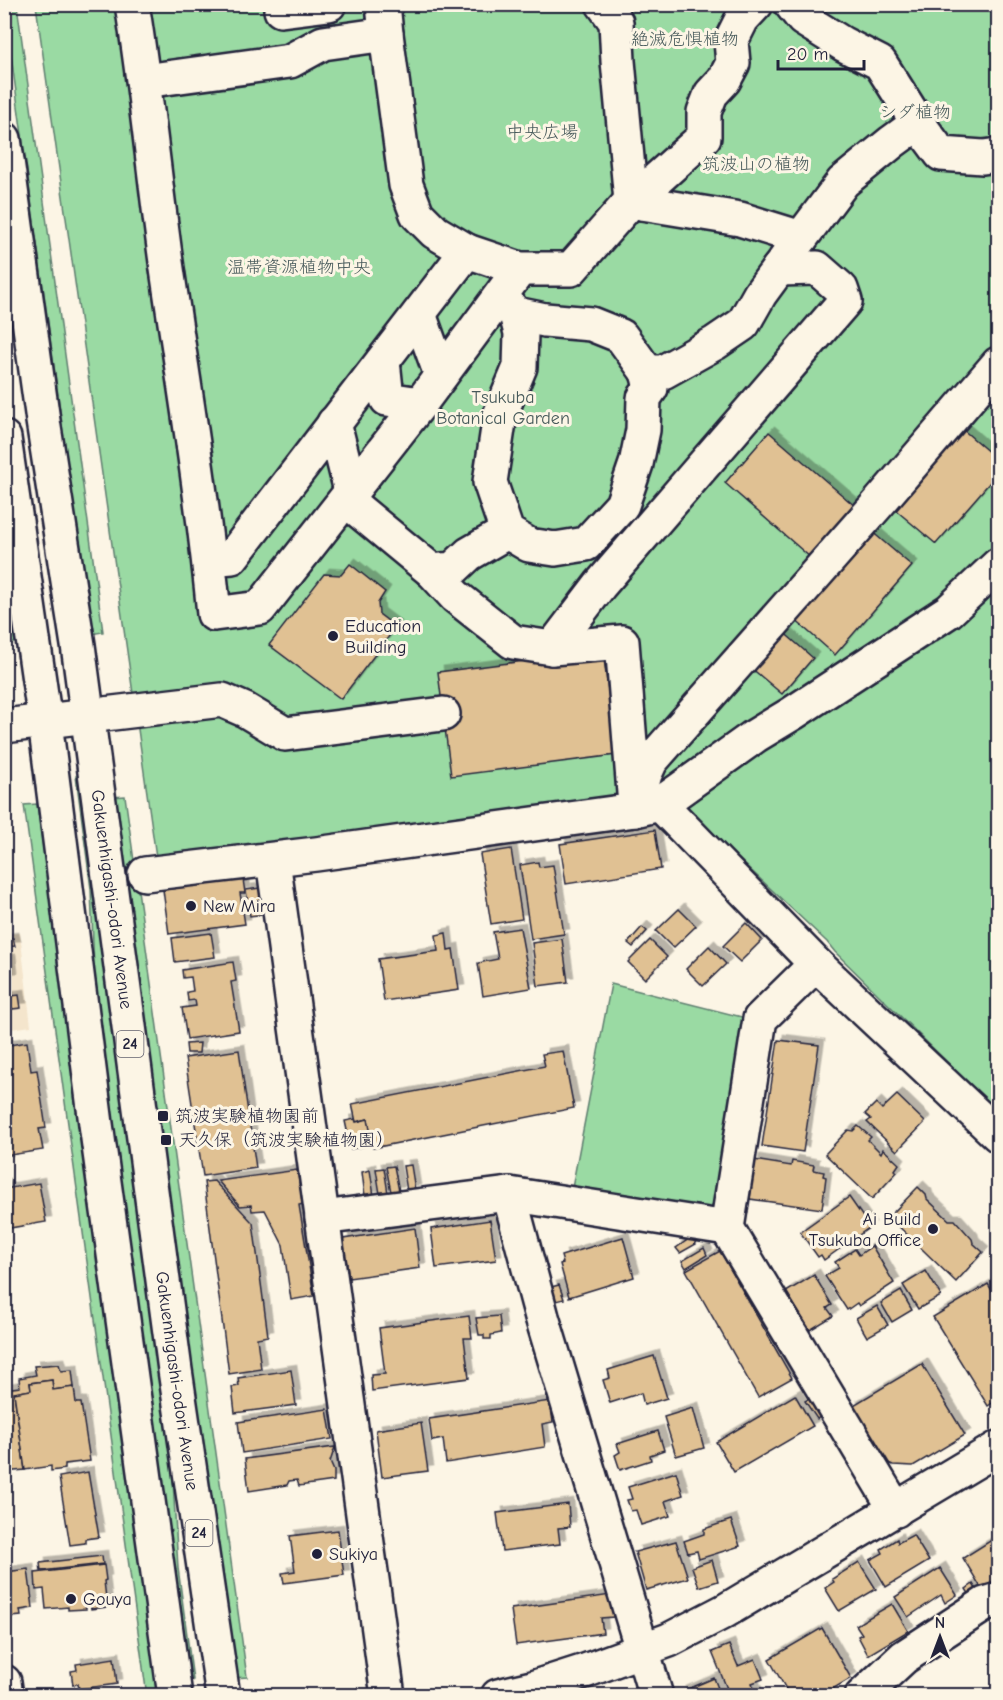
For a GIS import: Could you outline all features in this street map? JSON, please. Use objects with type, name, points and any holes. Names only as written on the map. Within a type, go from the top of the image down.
[{"type":"street","points":[[132,4],[209,559],[214,615],[260,608],[441,375],[508,305],[520,269]]},
{"type":"street","points":[[281,10],[329,4]]},
{"type":"street","points":[[603,4],[616,22],[618,61],[637,202]]},
{"type":"street","points":[[144,81],[290,61],[323,43],[384,19],[406,185],[417,214],[435,232],[467,251],[520,269],[571,269],[657,179],[704,137],[704,112],[711,94],[724,80],[733,63],[731,41],[742,19],[756,4]]},
{"type":"street","points":[[791,4],[803,19],[843,44],[880,63],[918,123],[941,154],[982,157],[999,155]]},
{"type":"street","points":[[508,305],[521,333],[520,367],[500,415],[490,482],[507,532],[529,545],[555,549],[586,544],[622,505],[636,464],[643,430],[644,398],[654,377],[715,343],[742,324],[760,294],[843,182],[918,123]]},
{"type":"street","name":"Gakuenhigashi-odori Avenue","points":[[4,139],[43,420],[78,645],[175,1370],[223,1695]]},
{"type":"street","points":[[637,202],[740,219],[801,238]]},
{"type":"street","points":[[209,559],[232,557],[467,251]]},
{"type":"street","points":[[552,648],[600,585],[845,301],[841,289],[818,268],[778,269]]},
{"type":"street","points":[[508,305],[545,320],[591,324],[621,336],[654,377]]},
{"type":"street","points":[[419,314],[441,375]]},
{"type":"street","points":[[383,361],[387,399],[420,404]]},
{"type":"street","points":[[648,807],[645,774],[651,761],[878,505],[999,364]]},
{"type":"street","points":[[334,423],[349,495],[432,571],[455,596],[513,642],[552,648],[622,642],[648,807],[999,1135]]},
{"type":"street","points":[[4,438],[45,722],[96,1124],[175,1695]]},
{"type":"street","points":[[432,571],[453,569],[469,554],[507,532]]},
{"type":"street","points":[[145,874],[273,860],[648,807],[755,735],[793,713],[949,611],[999,565]]},
{"type":"street","points":[[4,726],[222,700],[245,710],[285,734],[443,714]]},
{"type":"street","points":[[273,860],[388,1695]]},
{"type":"street","points":[[816,964],[760,1019],[727,1228],[896,1510]]},
{"type":"street","points":[[322,1218],[509,1194],[727,1228]]},
{"type":"street","points":[[509,1194],[542,1317],[656,1695]]},
{"type":"street","points":[[498,1695],[532,1688],[643,1651],[725,1611],[999,1448]]},
{"type":"street","points":[[862,1695],[904,1657],[985,1604],[999,1600]]},
{"type":"street","points":[[4,1682],[6,1695]]},
{"type":"shaded area","points":[[20,933],[31,1026],[5,1030],[4,935]]},
{"type":"green space","points":[[4,5],[17,5],[103,632],[91,634]]},
{"type":"green space","name":"Tsukuba Botanical Garden","points":[[36,5],[998,5],[998,547],[939,604],[641,796],[156,857]]},
{"type":"green space","points":[[5,570],[15,643],[5,643]]},
{"type":"green space","points":[[998,582],[998,1112],[827,942],[687,810],[687,799]]},
{"type":"green space","points":[[76,776],[79,776],[172,1463],[178,1568],[193,1680],[188,1681],[95,998],[91,889]]},
{"type":"green space","points":[[125,796],[247,1677],[234,1678],[113,797]]},
{"type":"green space","points":[[37,804],[158,1689],[146,1689],[24,805]]},
{"type":"green space","points":[[611,984],[746,1018],[721,1202],[708,1211],[572,1188]]},
{"type":"building","points":[[961,428],[998,460],[998,473],[936,544],[892,507]]},
{"type":"building","points":[[769,432],[856,507],[811,558],[725,483]]},
{"type":"building","points":[[870,530],[912,566],[835,655],[793,618]]},
{"type":"building","name":"Education Building","points":[[350,564],[385,592],[378,603],[379,614],[396,627],[341,699],[269,645],[324,574],[341,575]]},
{"type":"building","points":[[781,630],[813,658],[782,694],[750,667]]},
{"type":"building","points":[[603,651],[616,755],[451,776],[438,672]]},
{"type":"building","points":[[655,830],[661,869],[566,884],[560,844]]},
{"type":"building","points":[[511,849],[522,919],[491,924],[480,854]]},
{"type":"building","points":[[538,862],[539,867],[553,865],[564,934],[531,939],[520,865]]},
{"type":"building","points":[[243,879],[245,893],[240,893],[245,924],[169,934],[163,890]]},
{"type":"building","points":[[260,888],[265,914],[250,916],[246,890]]},
{"type":"building","points":[[679,909],[696,926],[673,948],[656,931]]},
{"type":"building","points":[[746,923],[762,940],[740,962],[723,946]]},
{"type":"building","points":[[642,927],[647,931],[633,947],[628,943]]},
{"type":"building","points":[[520,928],[531,988],[483,996],[478,963],[498,959],[493,932]]},
{"type":"building","points":[[211,933],[215,957],[175,962],[172,938]]},
{"type":"building","points":[[446,933],[448,950],[453,949],[459,990],[384,1001],[378,959],[438,951],[436,935]]},
{"type":"building","points":[[13,938],[15,946],[4,947],[4,939]]},
{"type":"building","points":[[562,939],[568,982],[538,986],[532,943]]},
{"type":"building","points":[[650,940],[667,957],[645,979],[628,962]]},
{"type":"building","points":[[709,946],[726,964],[703,986],[686,969]]},
{"type":"building","points":[[4,960],[10,960],[12,978],[4,979]]},
{"type":"building","points":[[233,962],[236,981],[231,982],[239,1031],[187,1039],[182,1008],[196,1006],[195,1000],[188,1001],[187,992],[193,991],[191,977],[183,978],[182,970]]},
{"type":"building","points":[[19,995],[21,1008],[4,1010],[4,997]]},
{"type":"building","points":[[778,1040],[819,1045],[803,1152],[762,1146]]},
{"type":"building","points":[[27,1042],[31,1071],[37,1070],[46,1128],[39,1129],[43,1150],[4,1156],[4,1046]]},
{"type":"building","points":[[200,1043],[199,1053],[187,1053],[186,1044]]},
{"type":"building","points":[[239,1050],[256,1168],[203,1176],[185,1058]]},
{"type":"building","points":[[563,1051],[574,1108],[373,1148],[368,1119],[356,1122],[352,1104],[545,1066],[542,1054]]},
{"type":"building","points":[[897,1095],[925,1122],[897,1151],[867,1122],[871,1119],[865,1114],[876,1103],[882,1109]]},
{"type":"building","points":[[355,1119],[356,1122],[368,1119],[373,1145],[351,1149],[345,1121]]},
{"type":"building","points":[[858,1126],[871,1137],[868,1140],[881,1153],[883,1149],[899,1164],[895,1170],[897,1172],[872,1199],[825,1154],[848,1130],[853,1131]]},
{"type":"building","points":[[754,1160],[791,1166],[792,1161],[814,1165],[813,1170],[824,1172],[823,1176],[826,1177],[822,1209],[750,1199]]},
{"type":"building","points":[[411,1165],[415,1190],[407,1191],[403,1166]]},
{"type":"building","points":[[394,1166],[399,1191],[391,1192],[386,1167]]},
{"type":"building","points":[[384,1168],[388,1193],[380,1194],[376,1169]]},
{"type":"building","points":[[297,1170],[303,1204],[299,1205],[314,1296],[291,1300],[283,1245],[265,1210],[252,1211],[251,1205],[240,1206],[218,1181]]},
{"type":"building","points":[[370,1170],[374,1196],[365,1196],[362,1172]]},
{"type":"building","points":[[214,1181],[253,1223],[268,1336],[257,1338],[261,1369],[229,1374],[204,1182]]},
{"type":"building","points":[[4,1183],[5,1189],[39,1183],[46,1222],[4,1229]]},
{"type":"building","name":"Ai Build Tsukuba Office","points":[[918,1187],[949,1220],[955,1220],[983,1252],[956,1282],[889,1217]]},
{"type":"building","points":[[849,1197],[870,1227],[824,1260],[821,1255],[818,1257],[800,1232]]},
{"type":"building","points":[[490,1220],[496,1260],[436,1268],[431,1229]]},
{"type":"building","points":[[415,1228],[420,1268],[349,1278],[343,1239]]},
{"type":"building","points":[[623,1237],[634,1277],[569,1297],[560,1264],[563,1263],[561,1256]]},
{"type":"building","points":[[692,1237],[696,1244],[680,1253],[676,1248]]},
{"type":"building","points":[[872,1246],[894,1283],[859,1306],[857,1303],[847,1310],[825,1276],[839,1268],[835,1262],[855,1249],[859,1255]]},
{"type":"building","points":[[704,1248],[707,1255],[686,1268],[682,1261]]},
{"type":"building","points":[[720,1251],[792,1378],[758,1397],[686,1270]]},
{"type":"building","points":[[926,1271],[941,1296],[918,1309],[903,1285]]},
{"type":"building","points":[[814,1275],[832,1305],[827,1308],[833,1316],[810,1330],[786,1292]]},
{"type":"building","points":[[988,1284],[998,1300],[998,1399],[988,1406],[933,1317]]},
{"type":"building","points":[[559,1285],[564,1299],[556,1301],[551,1287]]},
{"type":"building","points":[[901,1291],[912,1310],[892,1322],[881,1303]]},
{"type":"building","points":[[877,1306],[888,1325],[867,1337],[856,1318]]},
{"type":"building","points":[[469,1316],[472,1338],[464,1338],[469,1378],[372,1391],[371,1375],[385,1374],[379,1328]]},
{"type":"building","points":[[499,1316],[501,1333],[491,1335],[491,1339],[484,1339],[484,1335],[479,1335],[476,1318]]},
{"type":"building","points":[[654,1356],[667,1398],[644,1405],[641,1393],[610,1403],[603,1380],[610,1378],[608,1370]]},
{"type":"building","points":[[59,1364],[61,1371],[72,1370],[74,1387],[53,1390],[52,1380],[30,1383],[31,1390],[14,1393],[25,1470],[4,1472],[4,1389],[20,1387],[19,1378],[36,1375],[34,1366]]},
{"type":"building","points":[[922,1364],[965,1435],[913,1466],[893,1465],[886,1462],[852,1406]]},
{"type":"building","points":[[291,1370],[296,1405],[235,1413],[232,1387],[239,1386],[238,1378]]},
{"type":"building","points":[[52,1380],[53,1390],[74,1387],[76,1403],[81,1403],[90,1461],[65,1464],[65,1469],[51,1471],[51,1466],[25,1470],[14,1393],[31,1390],[30,1383]]},
{"type":"building","points":[[795,1395],[813,1426],[734,1472],[716,1442]]},
{"type":"building","points":[[810,1398],[821,1416],[817,1419],[805,1401]]},
{"type":"building","points":[[550,1401],[553,1422],[542,1424],[545,1447],[446,1463],[443,1439],[432,1441],[429,1419]]},
{"type":"building","points":[[693,1408],[704,1448],[676,1456],[664,1417]]},
{"type":"building","points":[[327,1409],[332,1439],[242,1453],[238,1422]]},
{"type":"building","points":[[421,1423],[428,1471],[382,1477],[376,1430]]},
{"type":"building","points":[[658,1431],[664,1450],[650,1455],[651,1460],[620,1470],[615,1455],[620,1452],[617,1444]]},
{"type":"building","points":[[335,1447],[330,1462],[334,1471],[334,1481],[299,1486],[297,1480],[289,1481],[287,1485],[249,1491],[245,1459]]},
{"type":"building","points":[[88,1472],[99,1537],[85,1539],[85,1543],[70,1545],[59,1477]]},
{"type":"building","points":[[676,1472],[683,1495],[665,1501],[670,1516],[641,1525],[636,1510],[631,1511],[627,1500],[632,1499],[628,1487]]},
{"type":"building","points":[[568,1504],[570,1527],[558,1528],[560,1544],[502,1551],[497,1513]]},
{"type":"building","points":[[731,1520],[740,1546],[699,1559],[697,1551],[688,1553],[684,1541],[704,1534],[704,1529]]},
{"type":"building","name":"Sukiya","points":[[338,1530],[344,1575],[284,1583],[282,1573],[295,1571],[290,1536]]},
{"type":"building","points":[[913,1535],[929,1561],[886,1587],[870,1560],[883,1553],[881,1549],[897,1539],[898,1543]]},
{"type":"building","points":[[998,1536],[998,1581],[983,1591],[963,1558]]},
{"type":"building","points":[[676,1541],[688,1578],[646,1590],[635,1552]]},
{"type":"building","points":[[102,1556],[103,1564],[41,1571],[40,1563]]},
{"type":"building","points":[[712,1560],[718,1581],[699,1587],[692,1567]]},
{"type":"building","points":[[859,1562],[876,1589],[839,1611],[825,1588],[834,1582],[832,1579]]},
{"type":"building","points":[[104,1565],[107,1607],[91,1609],[90,1604],[85,1604],[86,1609],[68,1610],[68,1607],[46,1609],[44,1589],[36,1590],[35,1573]]},
{"type":"building","points":[[940,1568],[957,1595],[945,1603],[941,1595],[908,1617],[895,1597]]},
{"type":"building","points":[[28,1569],[33,1608],[20,1610],[21,1616],[12,1617],[6,1572]]},
{"type":"building","points":[[973,1584],[978,1592],[971,1597],[966,1589]]},
{"type":"building","points":[[611,1595],[614,1617],[601,1618],[603,1633],[516,1645],[511,1609]]},
{"type":"building","points":[[892,1604],[908,1631],[868,1655],[858,1636],[862,1634],[856,1625]]},
{"type":"building","points":[[822,1628],[851,1678],[821,1696],[790,1696],[769,1659]]},
{"type":"building","points":[[729,1645],[738,1666],[755,1659],[763,1679],[752,1683],[757,1696],[730,1696],[712,1652]]},
{"type":"building","points":[[114,1658],[117,1684],[79,1689],[78,1684],[73,1685],[71,1671],[77,1670],[76,1664]]},
{"type":"building","points":[[714,1678],[721,1696],[683,1696],[681,1692]]},
{"type":"place","name":"Education Building","points":[[333,636]]},
{"type":"place","name":"New Mira","points":[[191,906]]},
{"type":"place","name":"筑波実験植物園前","points":[[163,1116]]},
{"type":"place","name":"天久保（筑波実験植物園）","points":[[166,1140]]},
{"type":"place","name":"Ai Build Tsukuba Office","points":[[933,1229]]},
{"type":"place","name":"Sukiya","points":[[317,1554]]},
{"type":"place","name":"Gouya","points":[[71,1599]]},
{"type":"park label","name":"絶滅危惧植物","points":[[685,39]]},
{"type":"park label","name":"シダ植物","points":[[915,112]]},
{"type":"park label","name":"中央広場","points":[[542,132]]},
{"type":"park label","name":"筑波山の植物","points":[[756,164]]},
{"type":"park label","name":"温帯資源植物中央","points":[[299,267]]}]
